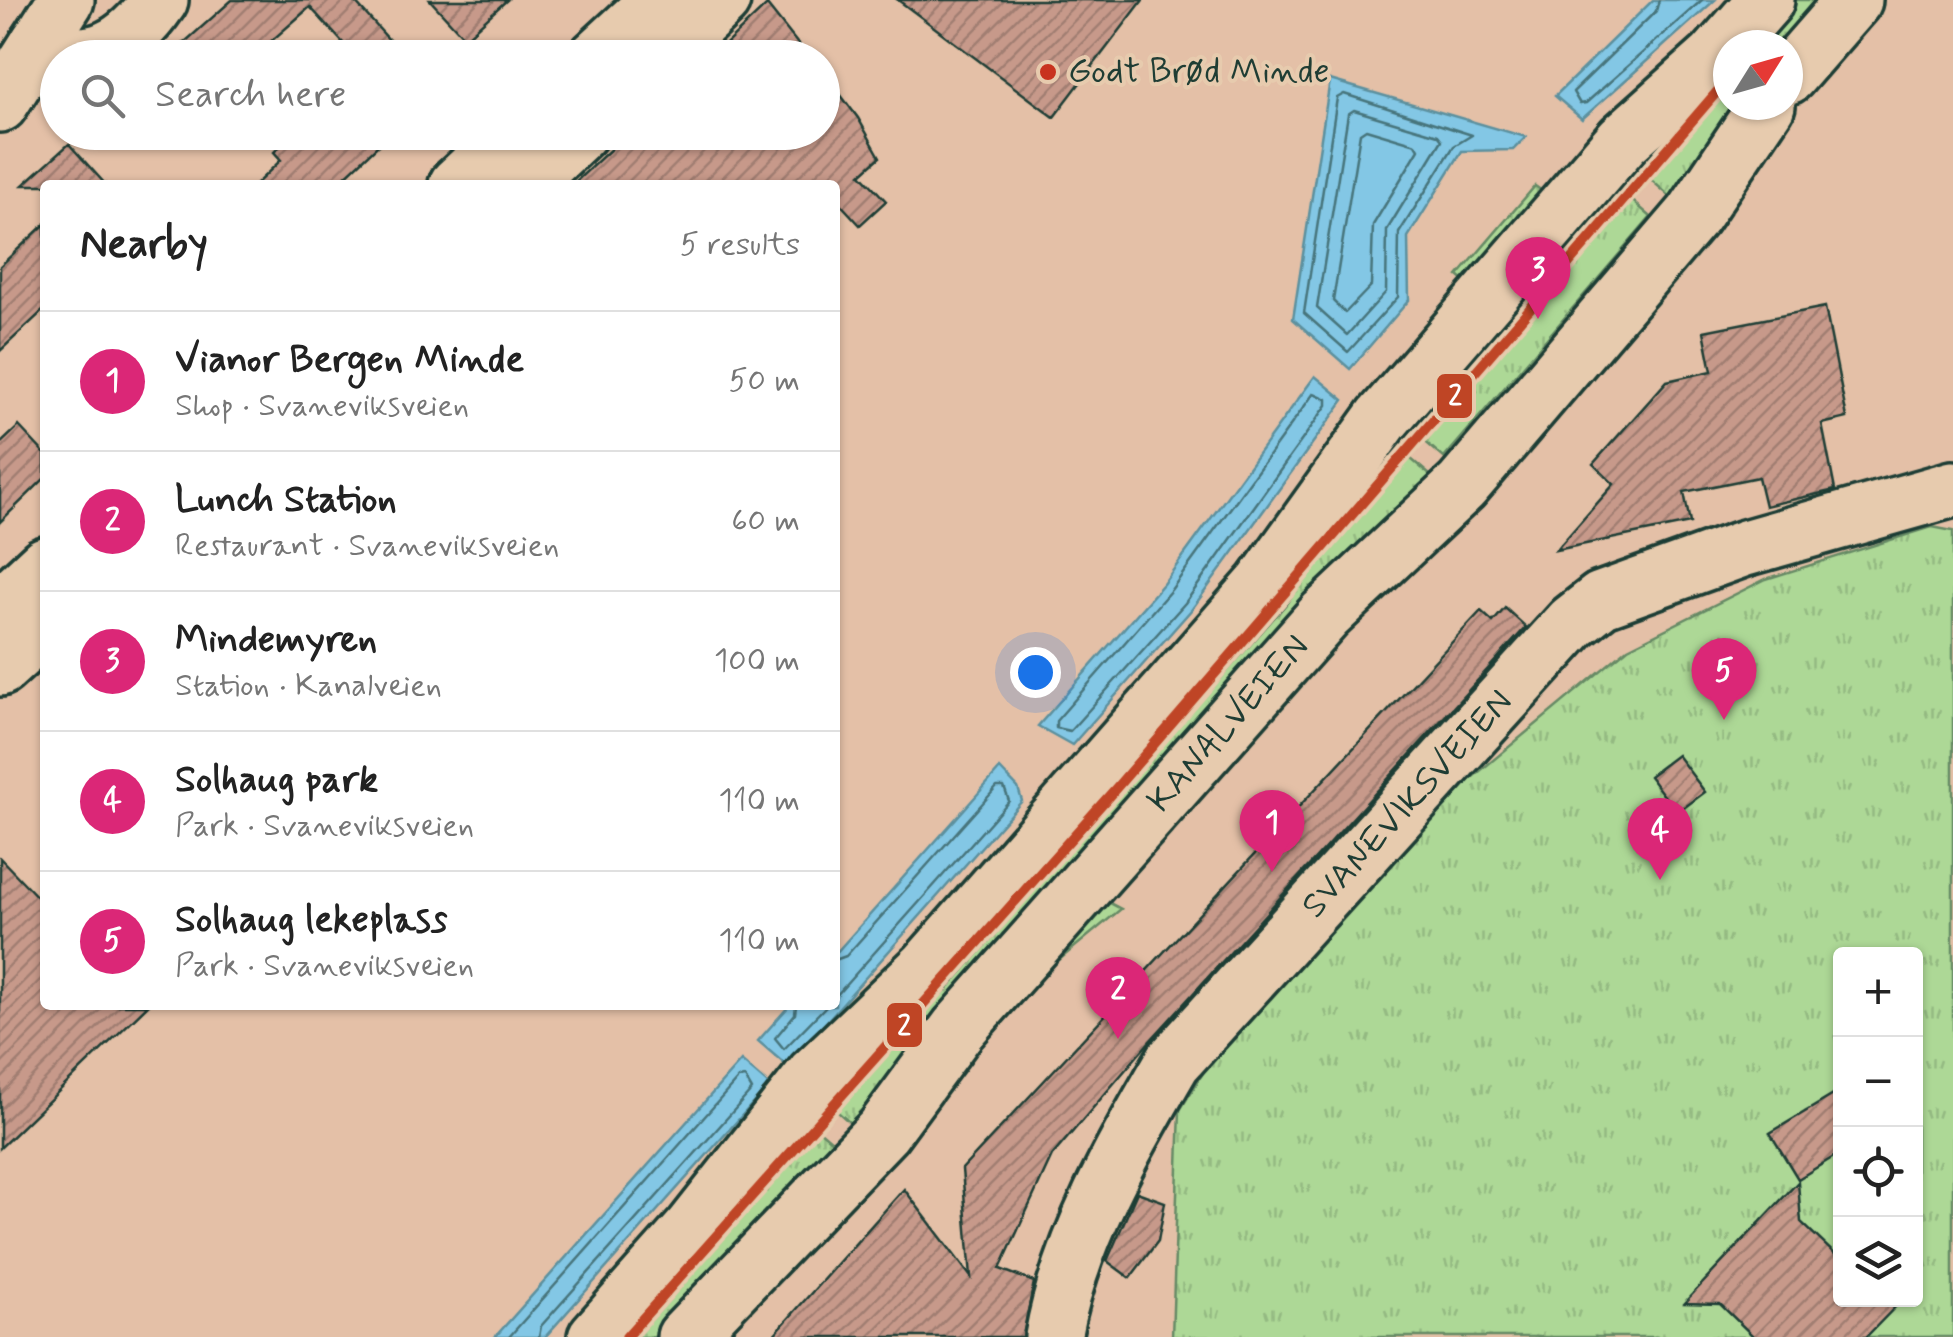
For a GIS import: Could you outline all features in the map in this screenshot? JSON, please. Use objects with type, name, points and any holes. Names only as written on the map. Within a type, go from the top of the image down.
[{"type":"main road","points":[[125,40],[143,26],[160,0]]},
{"type":"main road","points":[[616,40],[659,0]]},
{"type":"main road","points":[[680,40],[722,0]]},
{"type":"main road","name":"KANALVEIEN","points":[[596,1337],[693,1228],[798,1093],[927,967],[1263,585],[1383,418],[1623,140],[1716,58],[1766,0]]},
{"type":"main road","points":[[1803,59],[1854,0]]},
{"type":"main road","points":[[0,104],[40,41]]},
{"type":"main road","name":"KANALVEIEN","points":[[685,1337],[883,1131],[958,1030],[1325,615],[1462,486],[1693,215],[1756,120]]},
{"type":"main road","points":[[461,180],[494,150]]},
{"type":"main road","points":[[529,180],[561,150]]},
{"type":"main road","name":"SVANEVIKSVEIEN","points":[[1053,1337],[1083,1240],[1131,1135],[1173,1062],[1572,622],[1602,600],[1745,548],[1953,490]]},
{"type":"main road","points":[[0,606],[40,570]]},
{"type":"green space","points":[[1780,0],[1840,0],[1803,32],[1753,30]]},
{"type":"green space","points":[[1713,70],[1713,120],[1746,120],[1688,212],[1620,153]]},
{"type":"green space","points":[[1535,186],[1542,191],[1465,282],[1458,276]]},
{"type":"green space","points":[[1620,190],[1651,217],[1444,458],[1413,431]]},
{"type":"green space","points":[[1384,436],[1444,487],[868,1139],[811,1088]]},
{"type":"green space","points":[[1932,527],[1953,531],[1953,1337],[1172,1337],[1180,1110],[1241,1012],[1438,806],[1628,648],[1766,579]]},
{"type":"green space","points":[[1106,901],[1121,909],[1047,970]]},
{"type":"green space","points":[[805,1118],[852,1158],[672,1337],[610,1337]]},
{"type":"water","points":[[1653,0],[1715,0],[1582,119],[1555,96]]},
{"type":"water","points":[[1330,80],[1526,137],[1513,150],[1462,151],[1408,237],[1409,300],[1350,369],[1293,319]]},
{"type":"water","points":[[1315,376],[1344,400],[1192,609],[1072,745],[1038,726],[1163,584]]},
{"type":"water","points":[[1000,769],[1018,788],[1022,801],[840,1006],[840,948]]},
{"type":"water","points":[[786,1010],[837,1010],[787,1066],[758,1041]]},
{"type":"water","points":[[741,1061],[769,1085],[545,1337],[495,1337]]},
{"type":"building","points":[[232,0],[353,0],[389,40],[340,40],[310,7],[272,40],[187,40]]},
{"type":"building","points":[[430,0],[507,0],[465,38]]},
{"type":"building","points":[[898,0],[1143,0],[1054,117]]},
{"type":"building","points":[[767,5],[795,40],[730,40]]},
{"type":"building","points":[[840,94],[880,157],[861,174],[886,201],[860,225],[840,203],[840,180],[577,180],[610,150],[840,150]]},
{"type":"building","points":[[62,150],[74,150],[101,180],[40,180],[40,185],[23,185]]},
{"type":"building","points":[[373,150],[341,180],[260,180],[281,160],[274,152]]},
{"type":"building","points":[[40,229],[40,314],[0,351],[0,266]]},
{"type":"building","points":[[1825,307],[1847,418],[1822,424],[1835,490],[1765,506],[1758,477],[1684,492],[1690,523],[1556,550],[1614,484],[1593,464],[1667,381],[1712,371],[1704,331]]},
{"type":"building","points":[[19,426],[40,449],[40,483],[0,522],[0,444]]},
{"type":"building","points":[[1505,608],[1526,627],[1150,1041],[1052,1156],[1000,1269],[1034,1282],[1023,1337],[772,1337],[904,1189],[971,1277],[962,1169],[1481,611],[1493,622]]},
{"type":"building","points":[[1677,755],[1705,792],[1677,813],[1649,776]]},
{"type":"building","points":[[0,858],[40,900],[40,1010],[143,1010],[0,1148]]},
{"type":"building","points":[[1833,1095],[1833,1157],[1798,1179],[1770,1133]]},
{"type":"building","points":[[1798,1182],[1801,1222],[1833,1252],[1833,1307],[1895,1307],[1866,1337],[1754,1337],[1720,1304],[1684,1303]]},
{"type":"building","points":[[1137,1192],[1165,1202],[1158,1241],[1130,1278],[1107,1261]]},
{"type":"transit line","name":"2","points":[[626,1337],[1117,787],[1713,96]]},
{"type":"place","name":"Godt Brød Minde","points":[[1048,72]]},
{"type":"place","name":"Mindemyren","points":[[1538,319]]},
{"type":"place","name":"Solhaug lekeplass","points":[[1724,720]]},
{"type":"place","name":"Vianor Bergen Minde","points":[[1272,872]]},
{"type":"place","name":"Solhaug park","points":[[1660,880]]},
{"type":"place","name":"Lunch Station","points":[[1118,1039]]}]
